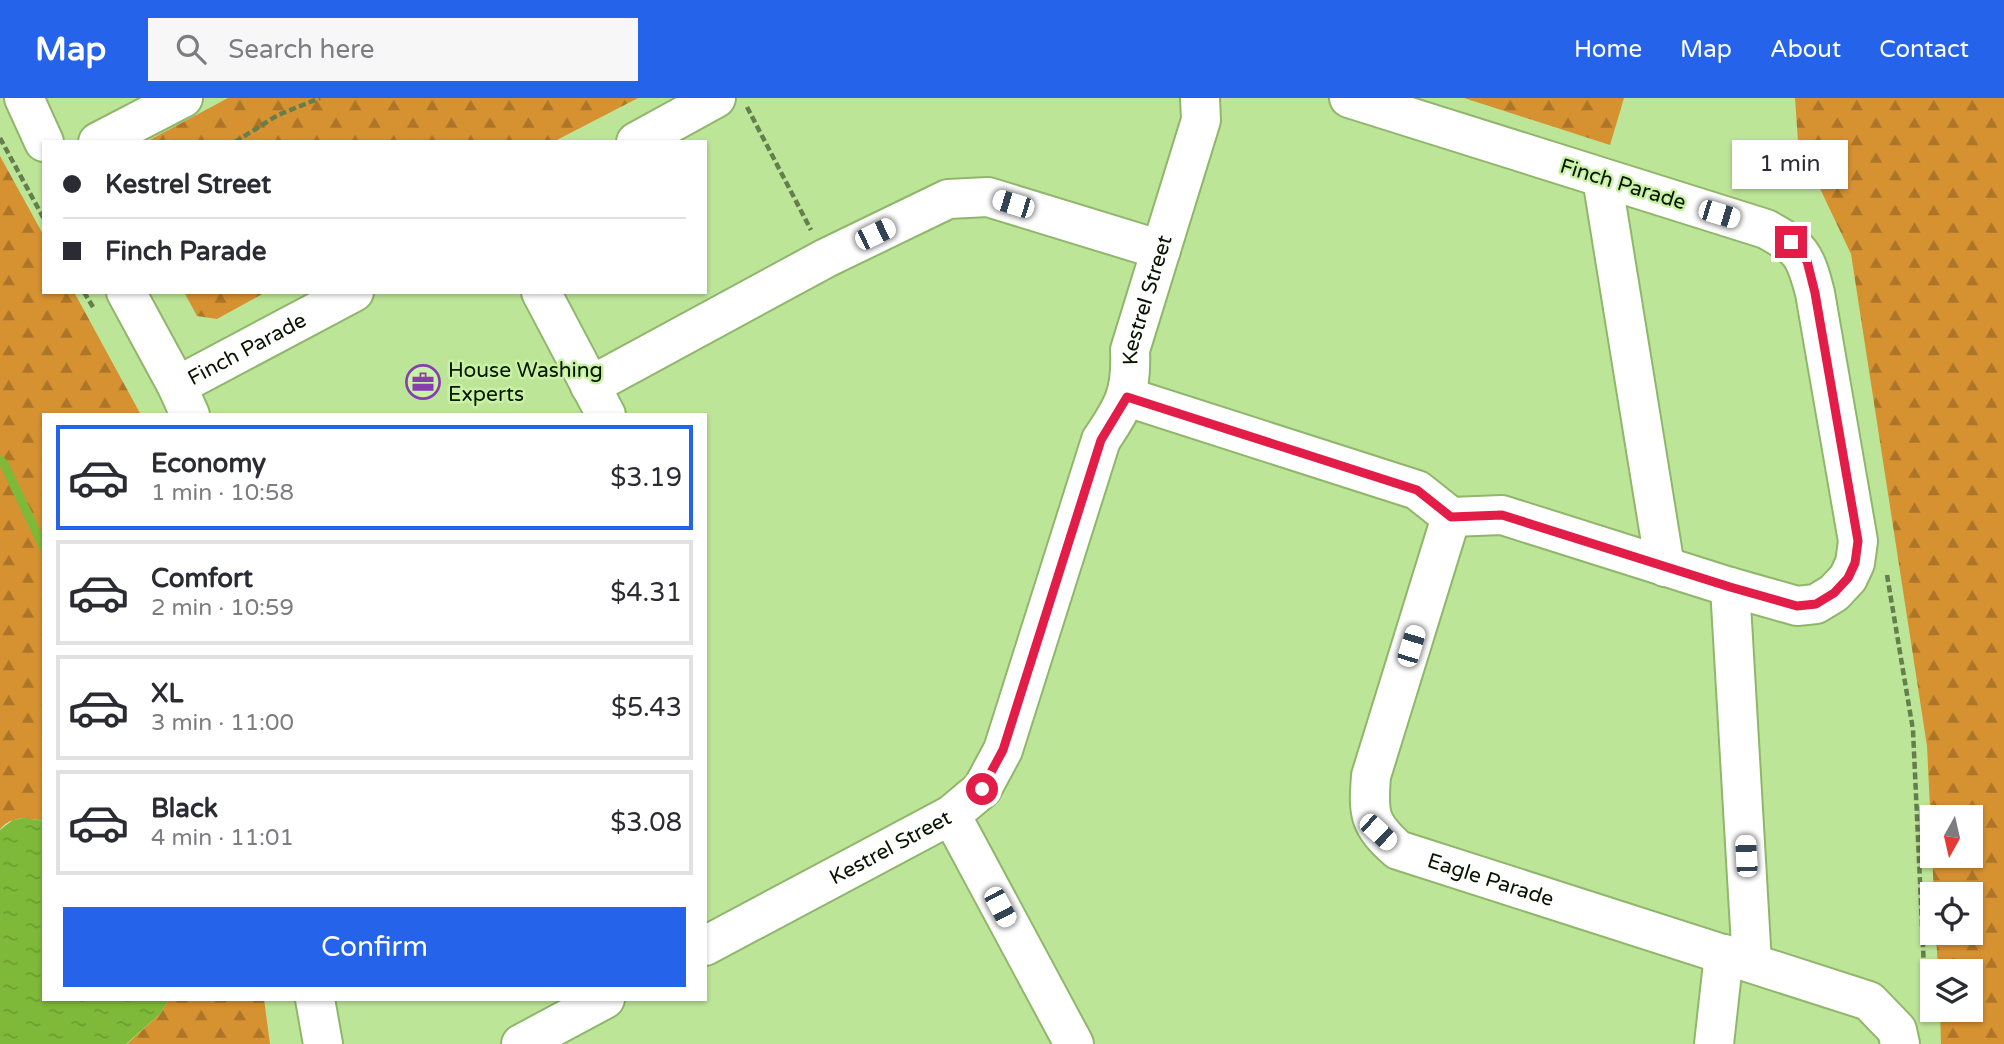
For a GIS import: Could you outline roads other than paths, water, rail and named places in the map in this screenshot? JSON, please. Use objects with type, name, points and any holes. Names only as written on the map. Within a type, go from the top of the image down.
[{"type":"street","points":[[24,98],[43,140]]},
{"type":"street","points":[[102,140],[183,98]]},
{"type":"street","points":[[640,140],[716,98]]},
{"type":"street","name":"Kestrel Street","points":[[707,945],[951,816],[982,789],[1003,750],[1101,440],[1127,397],[1131,374],[1130,350],[1201,120],[1200,98]]},
{"type":"street","name":"Finch Parade","points":[[1349,98],[1766,229],[1791,242],[1807,261],[1815,293],[1858,541],[1855,563],[1848,578],[1834,593],[1816,604],[1797,606],[1502,515],[1451,517]]},
{"type":"street","points":[[1602,178],[1665,567]]},
{"type":"street","points":[[542,294],[598,400],[826,258],[948,199],[988,197],[1161,250]]},
{"type":"street","points":[[127,294],[184,401]]},
{"type":"street","name":"Finch Parade","points":[[184,401],[351,294]]},
{"type":"street","points":[[1127,397],[1417,490],[1451,517]]},
{"type":"street","name":"Eagle Parade","points":[[1451,517],[1371,776],[1369,807],[1378,832],[1398,850],[1869,1001],[1897,1030],[1900,1044]]},
{"type":"street","points":[[1714,1044],[1738,959],[1730,587]]},
{"type":"street","points":[[951,816],[1074,1044]]},
{"type":"street","points":[[315,1001],[323,1044]]},
{"type":"street","points":[[521,1044],[601,1001]]},
{"type":"water","points":[[25,818],[42,821],[42,1001],[168,1001],[160,1014],[126,1044],[0,1044],[0,830],[13,820]]},
{"type":"waterway","points":[[0,460],[42,544]]},
{"type":"place","name":"House Washing Experts","points":[[423,382]]}]
